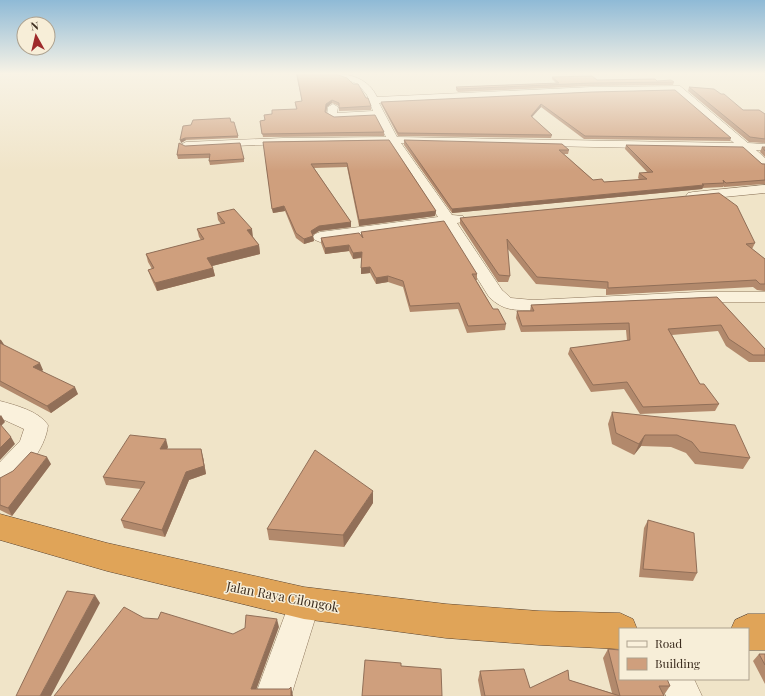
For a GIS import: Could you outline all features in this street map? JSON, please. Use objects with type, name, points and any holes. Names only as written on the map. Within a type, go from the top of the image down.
[{"type":"highway","name":"Jalan Raya Cilongok","points":[[0,527],[106,556],[304,603],[446,621],[539,628],[619,631]]},
{"type":"highway","points":[[749,632],[765,632]]},
{"type":"street","points":[[376,106],[393,140],[448,220],[495,293],[505,302],[516,306],[698,297],[765,297]]},
{"type":"street","points":[[699,106],[765,164]]},
{"type":"street","points":[[333,107],[331,111],[332,115],[334,116],[379,114]]},
{"type":"street","points":[[186,145],[284,141],[393,140],[765,147]]},
{"type":"street","points":[[678,198],[765,189]]},
{"type":"street","points":[[320,237],[469,218]]},
{"type":"street","points":[[0,409],[31,421],[36,425],[36,432],[33,441],[25,452],[0,477]]},
{"type":"street","points":[[273,696],[304,603]]},
{"type":"street","points":[[677,680],[684,696]]},
{"type":"building","points":[[296,106],[326,106],[325,112],[334,117],[375,115],[384,132],[262,134],[260,121],[265,120],[264,115],[272,114],[272,110],[297,109]]},
{"type":"building","points":[[339,106],[363,106],[339,108]]},
{"type":"building","points":[[383,106],[539,106],[531,116],[552,135],[398,133]]},
{"type":"building","points":[[544,106],[694,106],[731,138],[585,136]]},
{"type":"building","points":[[713,106],[739,106],[743,110],[759,110],[765,114],[765,139],[750,137]]},
{"type":"building","points":[[230,118],[231,122],[234,122],[238,136],[185,138],[180,140],[183,126],[191,125],[193,120]]},
{"type":"building","points":[[389,140],[436,211],[359,220],[347,163],[311,164],[351,222],[319,226],[311,231],[313,236],[304,239],[296,233],[284,206],[272,209],[263,142]]},
{"type":"building","points":[[404,140],[562,144],[569,150],[559,150],[593,180],[602,179],[604,182],[647,179],[639,173],[653,172],[626,145],[743,147],[762,164],[765,164],[765,180],[726,183],[723,180],[724,183],[452,209]]},
{"type":"building","points":[[179,143],[185,146],[240,143],[244,159],[209,161],[210,154],[177,155]]},
{"type":"building","points":[[719,193],[737,206],[755,243],[746,244],[765,259],[765,284],[760,284],[756,280],[608,288],[608,282],[537,277],[507,239],[510,276],[499,275],[460,218]]},
{"type":"building","points":[[234,209],[252,229],[247,230],[259,245],[207,258],[213,268],[155,283],[148,270],[154,268],[146,254],[204,239],[197,229],[225,223],[217,213]]},
{"type":"building","points":[[444,221],[477,274],[472,274],[493,309],[498,309],[506,324],[468,326],[459,303],[410,306],[403,281],[388,276],[376,278],[370,267],[361,268],[362,252],[353,253],[349,245],[325,248],[321,238],[359,233],[363,238],[361,232]]},
{"type":"building","points":[[717,297],[765,349],[765,355],[753,355],[729,339],[721,325],[668,329],[700,384],[704,384],[719,404],[643,407],[627,382],[593,385],[570,348],[630,340],[629,323],[522,326],[517,311],[534,311],[531,305]]},
{"type":"building","points":[[0,343],[40,363],[33,367],[75,387],[47,406],[0,381]]},
{"type":"building","points":[[612,412],[735,425],[750,458],[700,452],[692,442],[677,435],[645,435],[639,444],[616,433]]},
{"type":"building","points":[[0,424],[11,437],[0,448]]},
{"type":"building","points":[[130,435],[166,439],[160,449],[201,449],[204,466],[186,472],[162,530],[121,520],[145,482],[103,477]]},
{"type":"building","points":[[315,450],[373,491],[343,535],[267,529]]},
{"type":"building","points":[[31,452],[47,457],[8,508],[0,505],[0,478],[13,471]]},
{"type":"building","points":[[648,520],[694,533],[697,573],[643,569]]},
{"type":"building","points":[[67,591],[95,595],[40,696],[16,696]]},
{"type":"building","points":[[124,607],[144,618],[158,619],[161,612],[233,634],[245,628],[246,615],[277,619],[251,689],[289,689],[291,687],[291,696],[54,696]]},
{"type":"building","points":[[608,649],[619,650],[619,680],[667,680],[670,686],[659,686],[664,696],[620,696]]},
{"type":"building","points":[[759,654],[765,654],[765,665]]},
{"type":"building","points":[[365,660],[401,663],[401,666],[441,669],[442,696],[362,696]]},
{"type":"building","points":[[524,669],[530,688],[568,670],[569,680],[620,696],[485,696],[480,671]]}]
